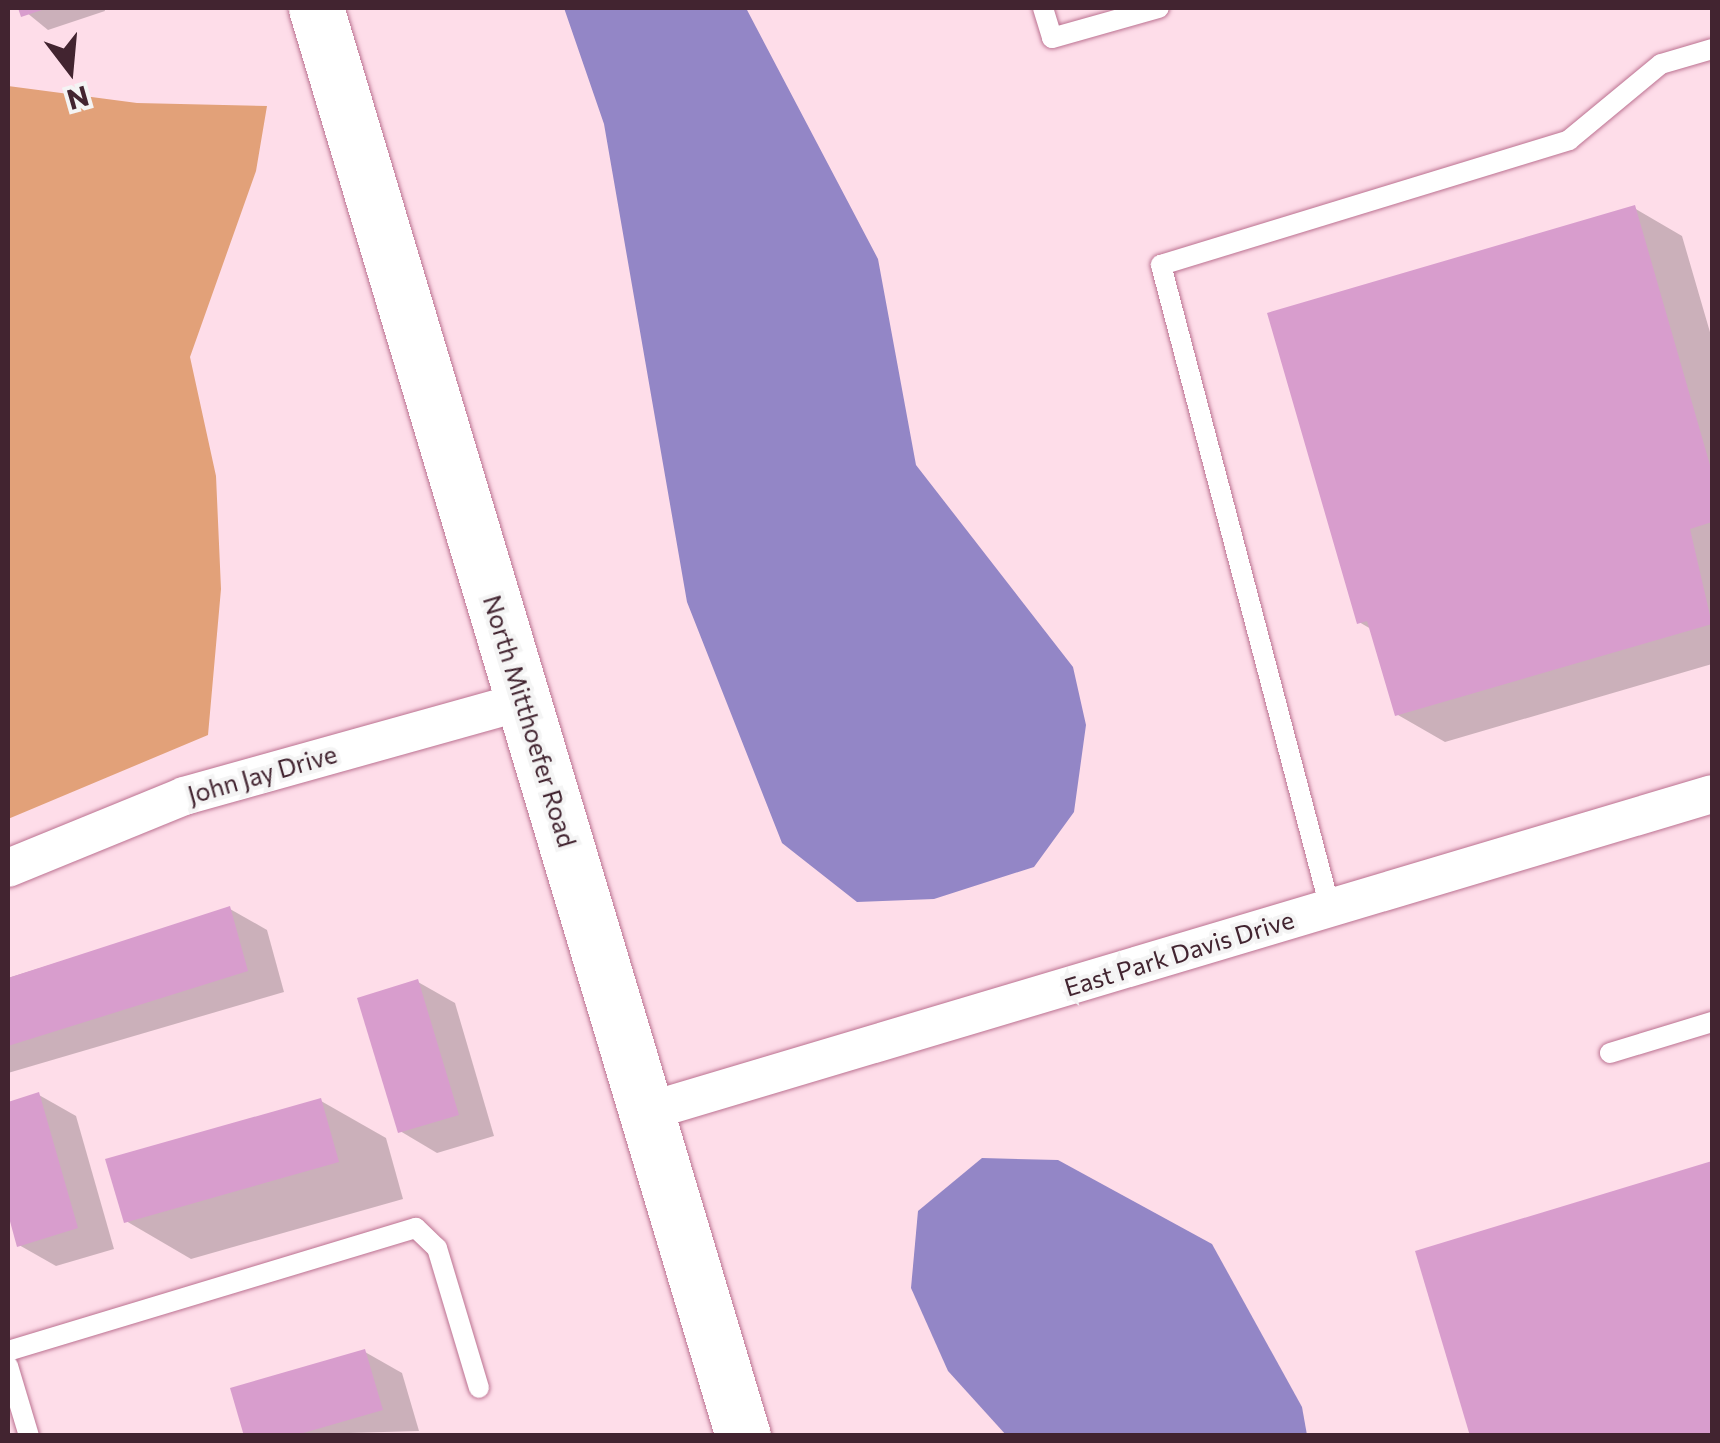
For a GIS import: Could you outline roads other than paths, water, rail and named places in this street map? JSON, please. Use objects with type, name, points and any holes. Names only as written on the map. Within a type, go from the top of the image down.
[{"type":"main road","name":"North Mitthoefer Road","points":[[316,8],[742,1436]]},
{"type":"street","name":"John Jay Drive","points":[[8,868],[184,796],[524,701]]},
{"type":"street","name":"East Park Davis Drive","points":[[646,1112],[1712,794]]},
{"type":"lane","points":[[1043,8],[1052,38],[1158,8]]},
{"type":"lane","points":[[1330,908],[1161,264],[1569,140],[1661,64],[1712,49]]},
{"type":"lane","points":[[1610,1053],[1712,1022]]},
{"type":"lane","points":[[8,1352],[416,1228],[436,1248],[478,1388]]},
{"type":"lane","points":[[8,1366],[29,1436]]}]
